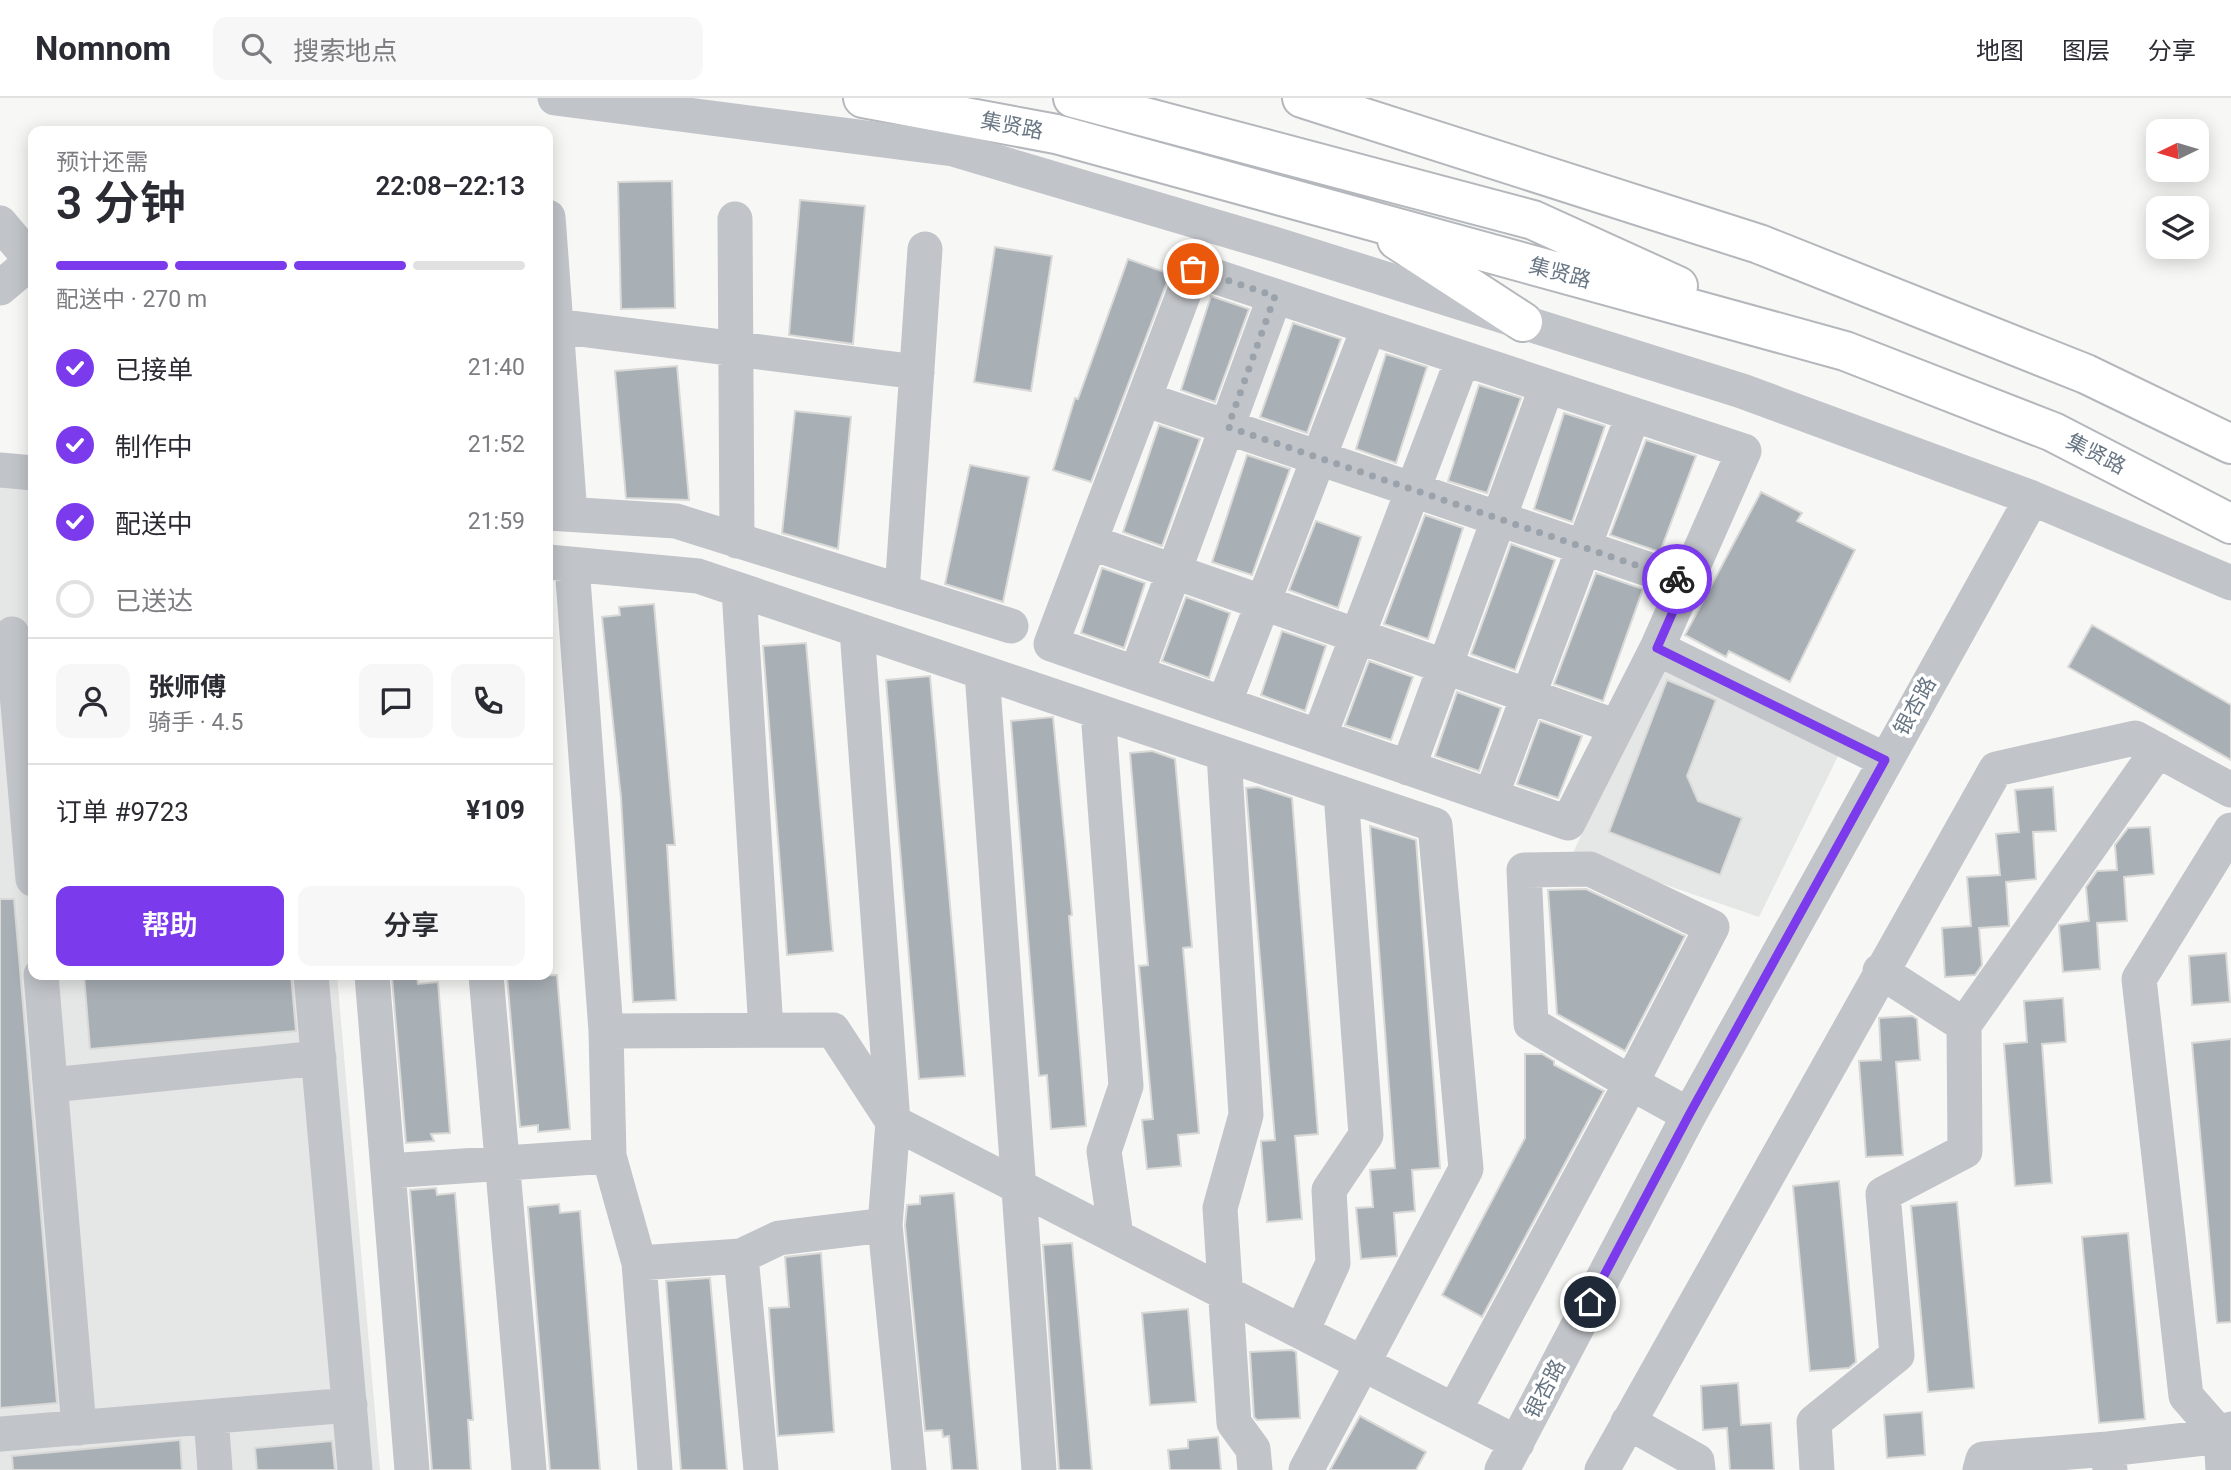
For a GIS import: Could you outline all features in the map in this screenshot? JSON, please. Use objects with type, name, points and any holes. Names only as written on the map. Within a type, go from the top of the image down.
[{"type":"highway","name":"集贤路","points":[[863,98],[1056,134],[1845,351],[2053,432],[2231,524]]},
{"type":"highway","points":[[1073,98],[1533,220],[1784,335]]},
{"type":"highway","points":[[1302,98],[1759,244],[2086,374],[2231,444]]},
{"type":"highway","points":[[1366,219],[1523,322]]},
{"type":"street","points":[[555,98],[953,149],[1275,244],[1742,391],[2032,498],[2231,583]]},
{"type":"street","points":[[735,219],[737,541]]},
{"type":"street","points":[[0,223],[28,255]]},
{"type":"street","points":[[902,592],[925,249]]},
{"type":"street","points":[[0,288],[28,265]]},
{"type":"street","points":[[1193,269],[1275,296],[1744,452],[1657,648],[1568,823],[1051,644],[1193,269]]},
{"type":"street","points":[[1138,672],[1275,296]]},
{"type":"street","points":[[553,326],[917,372]]},
{"type":"street","points":[[1224,704],[1369,327]]},
{"type":"street","points":[[553,353],[559,514],[676,521],[1011,626]]},
{"type":"street","points":[[1319,737],[1464,358]]},
{"type":"street","points":[[1408,768],[1547,386]]},
{"type":"street","points":[[1144,399],[1686,582]]},
{"type":"street","points":[[1491,796],[1633,415]]},
{"type":"street","points":[[0,470],[28,473]]},
{"type":"street","name":"银杏路","points":[[1509,1457],[1689,1115],[2032,498]]},
{"type":"street","points":[[1090,542],[1617,727]]},
{"type":"street","points":[[656,1470],[639,1263],[608,1156],[606,1031],[560,564],[698,576],[1435,825],[1466,1170],[1306,1470]]},
{"type":"street","points":[[739,590],[766,1030]]},
{"type":"street","points":[[857,630],[893,1122],[885,1225],[909,1470]]},
{"type":"street","points":[[15,634],[28,811]]},
{"type":"street","points":[[1657,648],[1885,760]]},
{"type":"street","points":[[982,672],[1039,1470]]},
{"type":"street","points":[[1098,712],[1126,1086],[1104,1151],[1116,1236]]},
{"type":"street","points":[[1602,1470],[1880,971],[1996,769],[2134,737],[2231,790]]},
{"type":"street","points":[[1817,1470],[1814,1422],[1897,1355],[1883,1194],[1965,1151],[1964,1025],[2158,750]]},
{"type":"street","points":[[1224,754],[1247,1115],[1220,1208],[1234,1423],[1253,1449],[1255,1470]]},
{"type":"street","points":[[1302,1331],[1332,1263],[1329,1190],[1366,1135],[1340,793]]},
{"type":"street","points":[[2225,1445],[2186,1396],[2139,979],[2231,830]]},
{"type":"street","points":[[1455,1409],[1632,1083],[1712,927],[1590,869],[1524,870],[1531,1024],[1632,1083],[1689,1115]]},
{"type":"street","points":[[1880,971],[1964,1025]]},
{"type":"street","points":[[41,980],[79,1427]]},
{"type":"street","points":[[311,980],[355,1470]]},
{"type":"street","points":[[372,980],[412,1470]]},
{"type":"street","points":[[486,980],[528,1470]]},
{"type":"street","points":[[606,1031],[833,1030],[893,1122],[1455,1409],[1509,1457]]},
{"type":"street","points":[[51,1085],[319,1058]]},
{"type":"street","points":[[388,1171],[608,1156]]},
{"type":"street","points":[[639,1263],[741,1256],[779,1238],[885,1225]]},
{"type":"street","points":[[741,1256],[761,1470]]},
{"type":"street","points":[[0,1434],[349,1405]]},
{"type":"street","points":[[211,1417],[215,1470]]},
{"type":"street","points":[[1628,1422],[1697,1461],[1698,1470]]},
{"type":"street","points":[[1980,1470],[1983,1459],[2109,1460],[2225,1445]]},
{"type":"shaded area","points":[[0,486],[28,489],[28,980],[337,980],[380,1470],[0,1470]]},
{"type":"shaded area","points":[[1661,662],[1841,750],[1759,917],[1573,853]]},
{"type":"building","points":[[672,181],[675,308],[621,309],[618,182]]},
{"type":"building","points":[[800,200],[865,206],[853,344],[789,335]]},
{"type":"building","points":[[995,247],[1052,256],[1031,391],[974,382]]},
{"type":"building","points":[[1128,259],[1170,274],[1091,482],[1053,470],[1075,398],[1078,399]]},
{"type":"building","points":[[1211,296],[1249,309],[1215,402],[1181,390]]},
{"type":"building","points":[[1293,323],[1341,339],[1307,433],[1260,417]]},
{"type":"building","points":[[1386,354],[1427,367],[1396,463],[1356,449]]},
{"type":"building","points":[[677,366],[689,500],[626,498],[615,371]]},
{"type":"building","points":[[1479,385],[1521,398],[1487,493],[1448,481]]},
{"type":"building","points":[[795,411],[851,417],[838,549],[782,533]]},
{"type":"building","points":[[1564,413],[1605,426],[1572,522],[1534,509]]},
{"type":"building","points":[[1159,425],[1200,439],[1162,546],[1123,532]]},
{"type":"building","points":[[1646,440],[1696,456],[1660,552],[1610,535]]},
{"type":"building","points":[[1247,455],[1290,469],[1252,575],[1212,562]]},
{"type":"building","points":[[970,465],[1029,477],[1003,602],[945,584]]},
{"type":"building","points":[[1761,492],[1802,513],[1797,521],[1855,550],[1790,682],[1729,651],[1726,657],[1685,635]]},
{"type":"building","points":[[1425,515],[1463,528],[1428,639],[1384,624]]},
{"type":"building","points":[[1316,521],[1361,537],[1338,608],[1289,590]]},
{"type":"building","points":[[1511,544],[1555,560],[1515,670],[1471,654]]},
{"type":"building","points":[[1102,568],[1145,583],[1124,648],[1081,633]]},
{"type":"building","points":[[1596,573],[1643,589],[1603,701],[1554,684]]},
{"type":"building","points":[[1186,597],[1230,613],[1209,678],[1162,661]]},
{"type":"building","points":[[654,604],[675,845],[667,845],[676,1000],[633,1002],[621,798],[602,617],[620,615],[619,607]]},
{"type":"building","points":[[2092,625],[2231,705],[2231,760],[2068,667]]},
{"type":"building","points":[[1282,631],[1326,646],[1305,711],[1261,695]]},
{"type":"building","points":[[806,643],[833,951],[787,955],[763,646]]},
{"type":"building","points":[[1369,661],[1413,677],[1391,740],[1345,725]]},
{"type":"building","points":[[930,676],[965,1076],[919,1079],[886,680]]},
{"type":"building","points":[[1667,680],[1716,700],[1687,776],[1698,801],[1742,818],[1720,875],[1609,832]]},
{"type":"building","points":[[1457,692],[1501,708],[1479,771],[1435,756]]},
{"type":"building","points":[[1053,717],[1072,915],[1069,916],[1086,1126],[1051,1129],[1047,1075],[1039,1076],[1011,721]]},
{"type":"building","points":[[1540,721],[1582,736],[1558,798],[1517,784]]},
{"type":"building","points":[[1152,751],[1175,759],[1192,947],[1183,948],[1199,1133],[1178,1135],[1181,1166],[1147,1169],[1142,1120],[1153,1119],[1139,966],[1148,965],[1130,753]]},
{"type":"building","points":[[1258,787],[1292,798],[1318,1134],[1295,1136],[1302,1219],[1267,1222],[1261,1141],[1275,1140],[1246,788]]},
{"type":"building","points":[[2053,787],[2056,831],[2033,832],[2036,879],[2006,882],[2009,926],[1979,928],[1982,965],[1975,975],[1945,977],[1942,928],[1971,926],[1967,877],[2000,875],[1996,834],[2019,832],[2015,790]]},
{"type":"building","points":[[1370,826],[1416,840],[1440,1168],[1412,1170],[1415,1211],[1394,1213],[1397,1256],[1361,1259],[1356,1208],[1373,1207],[1370,1170],[1395,1168]]},
{"type":"building","points":[[2150,827],[2154,874],[2124,877],[2127,921],[2097,923],[2100,969],[2063,972],[2059,925],[2089,921],[2086,887],[2097,871],[2117,870],[2115,845],[2128,828]]},
{"type":"building","points":[[1586,889],[1685,936],[1625,1051],[1557,1014],[1548,890]]},
{"type":"building","points":[[0,899],[14,899],[57,1403],[0,1408]]},
{"type":"building","points":[[2226,953],[2230,1002],[2192,1005],[2189,956]]},
{"type":"building","points":[[553,975],[557,975],[570,1129],[538,1132],[538,1125],[520,1127],[507,980],[553,980]]},
{"type":"building","points":[[84,980],[291,980],[296,1031],[90,1049]]},
{"type":"building","points":[[392,980],[418,980],[418,984],[438,982],[450,1133],[431,1134],[434,1141],[406,1143]]},
{"type":"building","points":[[2063,998],[2066,1042],[2042,1044],[2052,1183],[2015,1186],[2004,1044],[2027,1042],[2024,1001]]},
{"type":"building","points":[[1912,1016],[1917,1019],[1920,1060],[1896,1062],[1903,1155],[1866,1157],[1859,1061],[1881,1060],[1879,1018]]},
{"type":"building","points":[[2231,1039],[2231,1322],[2217,1323],[2192,1043]]},
{"type":"building","points":[[1525,1054],[1542,1054],[1554,1061],[1554,1065],[1604,1091],[1482,1317],[1442,1295],[1525,1138]]},
{"type":"building","points":[[1839,1181],[1856,1362],[1849,1368],[1810,1371],[1793,1186]]},
{"type":"building","points":[[436,1188],[437,1195],[455,1193],[473,1420],[468,1420],[471,1470],[432,1470],[410,1190]]},
{"type":"building","points":[[954,1193],[978,1470],[952,1470],[949,1436],[943,1437],[942,1430],[925,1431],[905,1225],[907,1205],[920,1204],[920,1196]]},
{"type":"building","points":[[1957,1202],[1974,1388],[1928,1392],[1911,1206]]},
{"type":"building","points":[[559,1204],[560,1213],[580,1211],[600,1470],[550,1470],[528,1207]]},
{"type":"building","points":[[2128,1233],[2145,1419],[2099,1423],[2082,1237]]},
{"type":"building","points":[[1072,1243],[1092,1470],[1059,1470],[1043,1245]]},
{"type":"building","points":[[821,1253],[834,1432],[778,1436],[769,1308],[789,1307],[785,1257]]},
{"type":"building","points":[[710,1278],[727,1470],[681,1470],[666,1281]]},
{"type":"building","points":[[1188,1309],[1196,1402],[1150,1405],[1142,1313]]},
{"type":"building","points":[[1250,1352],[1296,1352],[1300,1418],[1257,1420],[1254,1417]]},
{"type":"building","points":[[1738,1383],[1741,1425],[1771,1423],[1774,1470],[1730,1470],[1727,1428],[1703,1430],[1701,1386]]},
{"type":"building","points":[[1922,1412],[1925,1455],[1887,1458],[1884,1415]]},
{"type":"building","points":[[1360,1416],[1426,1452],[1416,1470],[1330,1470]]},
{"type":"building","points":[[1218,1437],[1221,1470],[1170,1470],[1168,1450],[1188,1448],[1188,1440]]},
{"type":"building","points":[[180,1440],[182,1470],[13,1470],[12,1456]]},
{"type":"building","points":[[332,1441],[335,1470],[257,1470],[255,1448]]},
{"type":"way so far","points":[[1193,269],[1275,296],[1228,427],[1677,579]]},
{"type":"route","points":[[1590,1302],[1689,1115],[1885,760],[1657,648],[1686,582],[1677,579]]}]
